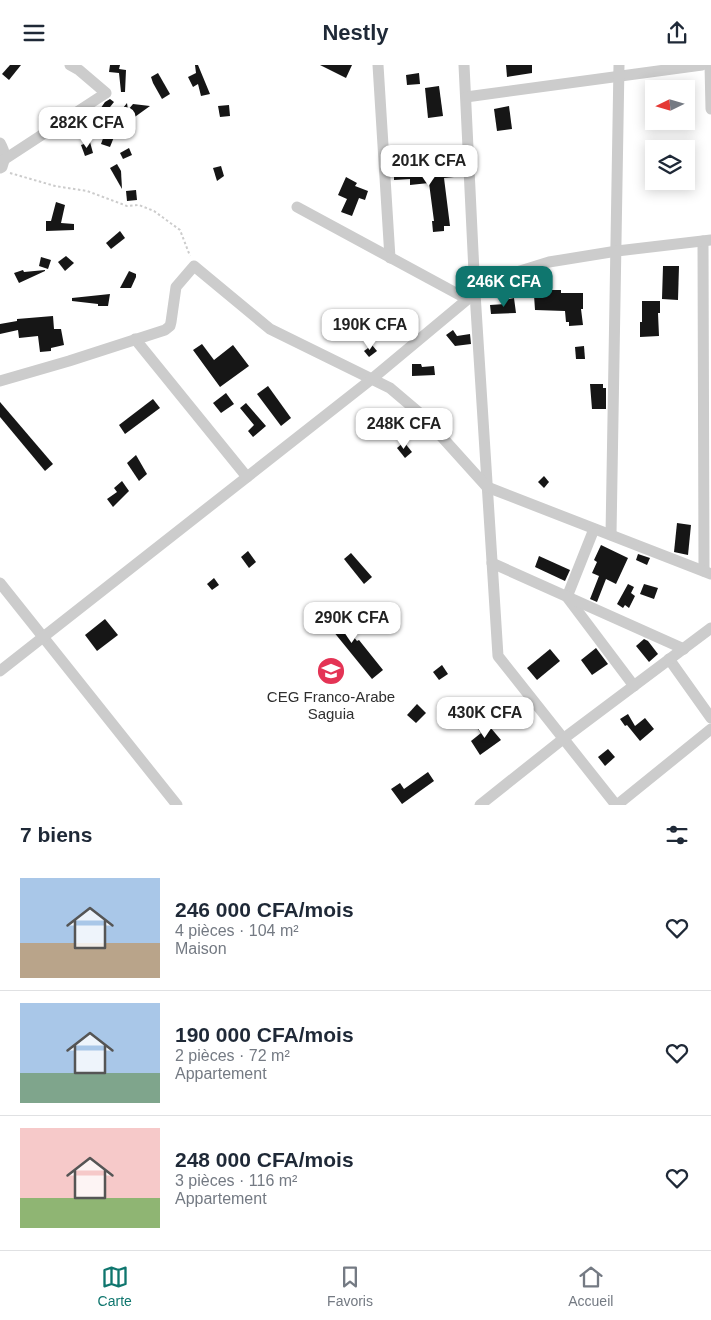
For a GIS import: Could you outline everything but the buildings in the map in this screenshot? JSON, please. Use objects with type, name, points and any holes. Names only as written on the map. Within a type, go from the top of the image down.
[{"type":"street","points":[[5,167],[106,93],[79,70],[70,65]]},
{"type":"street","points":[[378,65],[390,258]]},
{"type":"street","points":[[464,65],[471,296],[487,487],[498,656],[616,805],[711,729]]},
{"type":"street","points":[[466,97],[619,71],[702,65]]},
{"type":"street","points":[[710,65],[711,109]]},
{"type":"street","points":[[611,535],[619,71]]},
{"type":"street","points":[[0,143],[5,153],[5,167]]},
{"type":"street","points":[[297,207],[390,258],[471,296]]},
{"type":"street","points":[[0,381],[42,370],[165,329],[170,326],[176,287],[194,266],[270,329],[373,378],[390,388],[417,411],[487,487],[707,573],[707,240],[617,251],[549,262],[500,277],[471,296],[373,378],[0,671]]},
{"type":"street","points":[[135,339],[247,477]]},
{"type":"street","points":[[568,597],[594,529]]},
{"type":"street","points":[[492,563],[684,649]]},
{"type":"street","points":[[0,583],[177,805]]},
{"type":"street","points":[[568,597],[634,686]]},
{"type":"street","points":[[480,805],[711,628]]},
{"type":"street","points":[[669,659],[711,718]]},
{"type":"path","points":[[5,167],[55,186],[87,191],[127,206],[139,205],[154,211],[180,230],[194,266]]},
{"type":"place","name":"CEG Franco-Arabe Saguia","points":[[331,671]]}]
